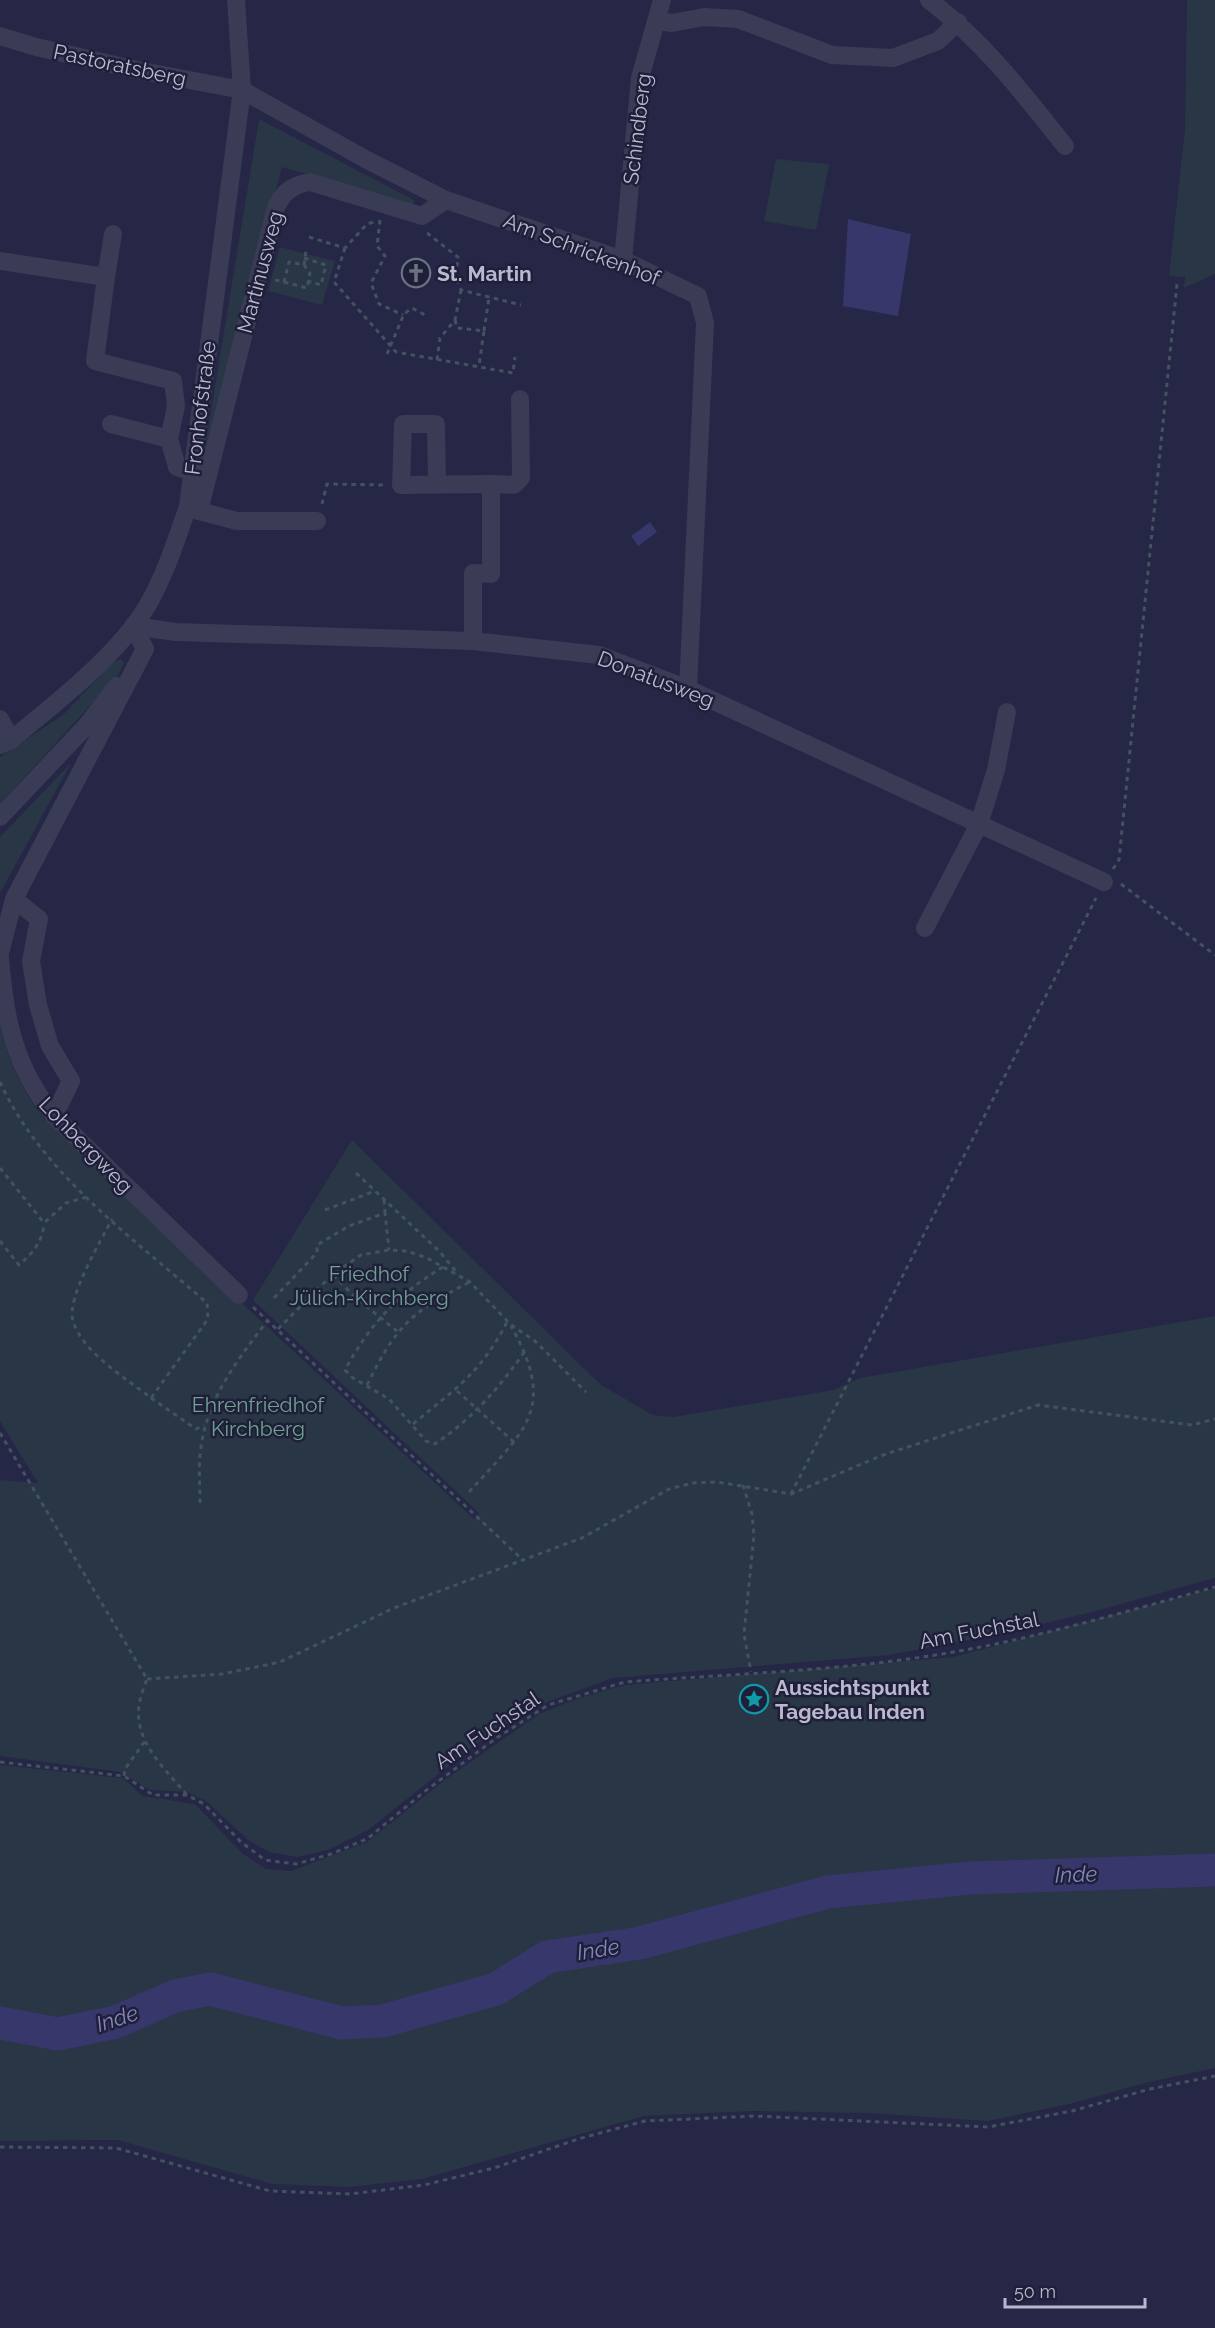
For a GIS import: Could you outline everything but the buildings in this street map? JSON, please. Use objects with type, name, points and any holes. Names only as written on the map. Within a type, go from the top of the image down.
[{"type":"street","name":"Fronhofstraße","points":[[5,742],[76,686],[133,627],[167,566],[194,508],[192,472],[242,90],[236,0]]},
{"type":"street","name":"Schindberg","points":[[623,260],[640,78],[662,0]]},
{"type":"street","points":[[929,0],[958,22],[1001,66],[1065,146]]},
{"type":"street","points":[[657,21],[672,23],[704,17],[738,19],[832,55],[893,58],[938,41],[958,22]]},
{"type":"street","name":"Pastoratsberg","points":[[0,36],[36,47],[137,70],[242,90]]},
{"type":"street","name":"Am Schrickenhof","points":[[242,90],[367,160],[446,200],[623,260],[699,296],[705,323],[688,689]]},
{"type":"street","name":"Martinusweg","points":[[194,508],[276,207],[282,195],[297,184],[310,182],[422,216],[446,200]]},
{"type":"street","points":[[113,234],[95,361],[173,381],[176,406],[169,439],[177,466],[192,472]]},
{"type":"street","points":[[0,261],[106,277]]},
{"type":"street","points":[[437,484],[436,424],[403,424],[401,485],[514,485],[521,478],[520,399]]},
{"type":"street","points":[[111,424],[169,439]]},
{"type":"street","points":[[472,641],[474,573],[491,574],[491,484]]},
{"type":"street","points":[[194,508],[237,521],[317,521]]},
{"type":"street","name":"Donatusweg","points":[[133,627],[176,632],[472,641],[599,655],[688,689],[1104,882]]},
{"type":"street","name":"Lohbergweg","points":[[133,627],[145,649],[14,899],[0,956],[3,999],[18,1055],[32,1089],[54,1116],[239,1295]]},
{"type":"street","name":"Lohbergweg","points":[[0,816],[87,725],[117,686],[129,680]]},
{"type":"street","points":[[926,928],[979,824],[996,770],[1007,712]]},
{"type":"street","points":[[0,718],[5,742]]},
{"type":"street","points":[[14,899],[39,919],[31,961],[38,1005],[50,1046],[71,1081],[54,1116]]},
{"type":"path","points":[[390,216],[367,224],[345,249],[334,282],[390,346],[396,352],[479,365],[513,373],[515,357]]},
{"type":"path","points":[[380,220],[377,246],[385,256],[371,283],[379,304],[403,315]]},
{"type":"path","points":[[418,229],[459,258],[455,273],[461,290],[455,320],[456,328],[484,331]]},
{"type":"path","points":[[309,237],[345,249]]},
{"type":"path","points":[[304,266],[306,250]]},
{"type":"path","points":[[304,258],[326,265],[321,285],[308,281]]},
{"type":"path","points":[[271,279],[307,288],[310,273],[304,266],[289,262],[284,282]]},
{"type":"path","points":[[791,1494],[1104,882],[1119,860],[1177,284]]},
{"type":"path","points":[[461,290],[521,305]]},
{"type":"path","points":[[479,365],[489,297]]},
{"type":"path","points":[[387,354],[403,315],[412,308],[427,316]]},
{"type":"path","points":[[437,360],[440,338],[455,320]]},
{"type":"path","points":[[317,521],[327,484],[401,485]]},
{"type":"path","points":[[1104,882],[1122,884],[1215,955]]},
{"type":"path","points":[[0,1082],[10,1105],[32,1136],[87,1197],[207,1303],[208,1319],[151,1398]]},
{"type":"path","points":[[0,1168],[44,1223]]},
{"type":"path","points":[[356,1173],[440,1252],[461,1277]]},
{"type":"path","points":[[325,1210],[375,1191]]},
{"type":"path","points":[[0,1240],[19,1265],[35,1249],[43,1232],[44,1223],[66,1203],[87,1197]]},
{"type":"path","points":[[384,1200],[389,1250]]},
{"type":"path","points":[[274,1298],[312,1258],[317,1252],[317,1245],[326,1237],[385,1213]]},
{"type":"path","points":[[112,1219],[76,1293],[72,1321],[83,1339],[100,1358],[151,1398],[187,1425],[196,1429],[205,1424]]},
{"type":"path","points":[[278,1329],[333,1275],[361,1254],[389,1250],[407,1251],[427,1258],[470,1282],[508,1323],[525,1351],[534,1388],[528,1422],[514,1442],[469,1492]]},
{"type":"path","points":[[443,1267],[411,1287],[379,1318],[358,1345],[345,1370],[353,1378],[389,1399],[426,1441],[435,1444],[476,1411],[507,1378],[525,1351]]},
{"type":"path","points":[[333,1275],[379,1318],[397,1331]]},
{"type":"path","points":[[367,1385],[397,1331],[421,1309],[470,1282]]},
{"type":"path","points":[[239,1295],[523,1560]]},
{"type":"path","points":[[200,1503],[201,1449],[205,1424],[221,1386],[268,1320]]},
{"type":"path","points":[[413,1424],[456,1391],[476,1371],[508,1323]]},
{"type":"path","points":[[508,1323],[535,1341],[586,1392]]},
{"type":"path","points":[[456,1391],[476,1411],[514,1442]]},
{"type":"path","points":[[147,1678],[222,1674],[280,1662],[394,1608],[582,1538],[669,1488],[693,1483],[743,1485],[791,1494],[883,1455],[1038,1405],[1192,1425],[1215,1419]]},
{"type":"path","points":[[0,1433],[147,1678],[138,1707],[141,1731],[145,1741],[125,1769],[124,1776]]},
{"type":"path","points":[[743,1485],[752,1514],[754,1535],[744,1634],[751,1673]]},
{"type":"path","name":"Am Fuchstal","points":[[145,1741],[149,1750],[187,1795],[216,1815],[241,1842],[265,1860],[296,1864],[331,1854],[367,1839],[495,1739],[548,1705],[625,1682],[751,1673],[942,1654],[1035,1636],[1215,1587]]},
{"type":"path","points":[[0,1762],[124,1776],[153,1795],[187,1795]]},
{"type":"path","points":[[0,2147],[117,2148],[270,2191],[350,2194],[424,2185],[494,2168],[578,2139],[645,2121],[755,2116],[988,2127],[1072,2111],[1150,2089],[1215,2076]]},
{"type":"green space","points":[[1187,0],[1215,0],[1215,274],[1184,288],[1185,277],[1169,276],[1185,128]]},
{"type":"green space","points":[[259,119],[414,200],[413,206],[282,167],[201,472]]},
{"type":"green space","points":[[776,159],[829,164],[816,230],[764,221]]},
{"type":"green space","points":[[280,247],[335,261],[322,305],[268,291]]},
{"type":"green space","points":[[121,659],[124,663],[118,675],[0,804],[0,757],[64,714],[113,662]]},
{"type":"green space","points":[[71,763],[0,893],[0,837]]},
{"type":"green space","points":[[0,1021],[6,1048],[16,1073],[44,1119],[474,1519],[479,1513],[253,1300],[352,1140],[601,1385],[653,1415],[673,1417],[833,1390],[860,1378],[1215,1316],[1215,1578],[1092,1612],[1000,1634],[890,1655],[612,1678],[542,1704],[485,1737],[368,1830],[328,1850],[297,1857],[269,1852],[248,1840],[206,1801],[187,1792],[150,1790],[120,1772],[0,1756],[0,1480],[38,1483],[0,1421]]},
{"type":"green space","points":[[1215,1588],[1215,2068],[1149,2082],[1069,2104],[988,2121],[869,2113],[754,2111],[644,2116],[422,2179],[349,2187],[272,2184],[118,2140],[0,2141],[0,1765],[123,1778],[143,1796],[195,1804],[243,1854],[266,1869],[291,1871],[367,1842],[446,1779],[539,1714],[573,1700],[624,1685],[953,1657]]},
{"type":"shaded area","points":[[848,219],[911,234],[898,316],[843,306]]},
{"type":"shaded area","points":[[650,522],[657,532],[638,546],[631,536]]},
{"type":"waterway","name":"Inde","points":[[0,2023],[58,2034],[116,2022],[175,1996],[210,1989],[342,2023],[383,2021],[496,1989],[547,1957],[640,1943],[828,1892],[970,1878],[1215,1870]]},
{"type":"place","name":"St. Martin","points":[[416,273]]},
{"type":"place","name":"Aussichtspunkt Tagebau Inden","points":[[754,1699]]},
{"type":"park label","name":"Friedhof Jülich-Kirchberg","points":[[369,1285]]},
{"type":"park label","name":"Ehrenfriedhof Kirchberg","points":[[258,1416]]}]
